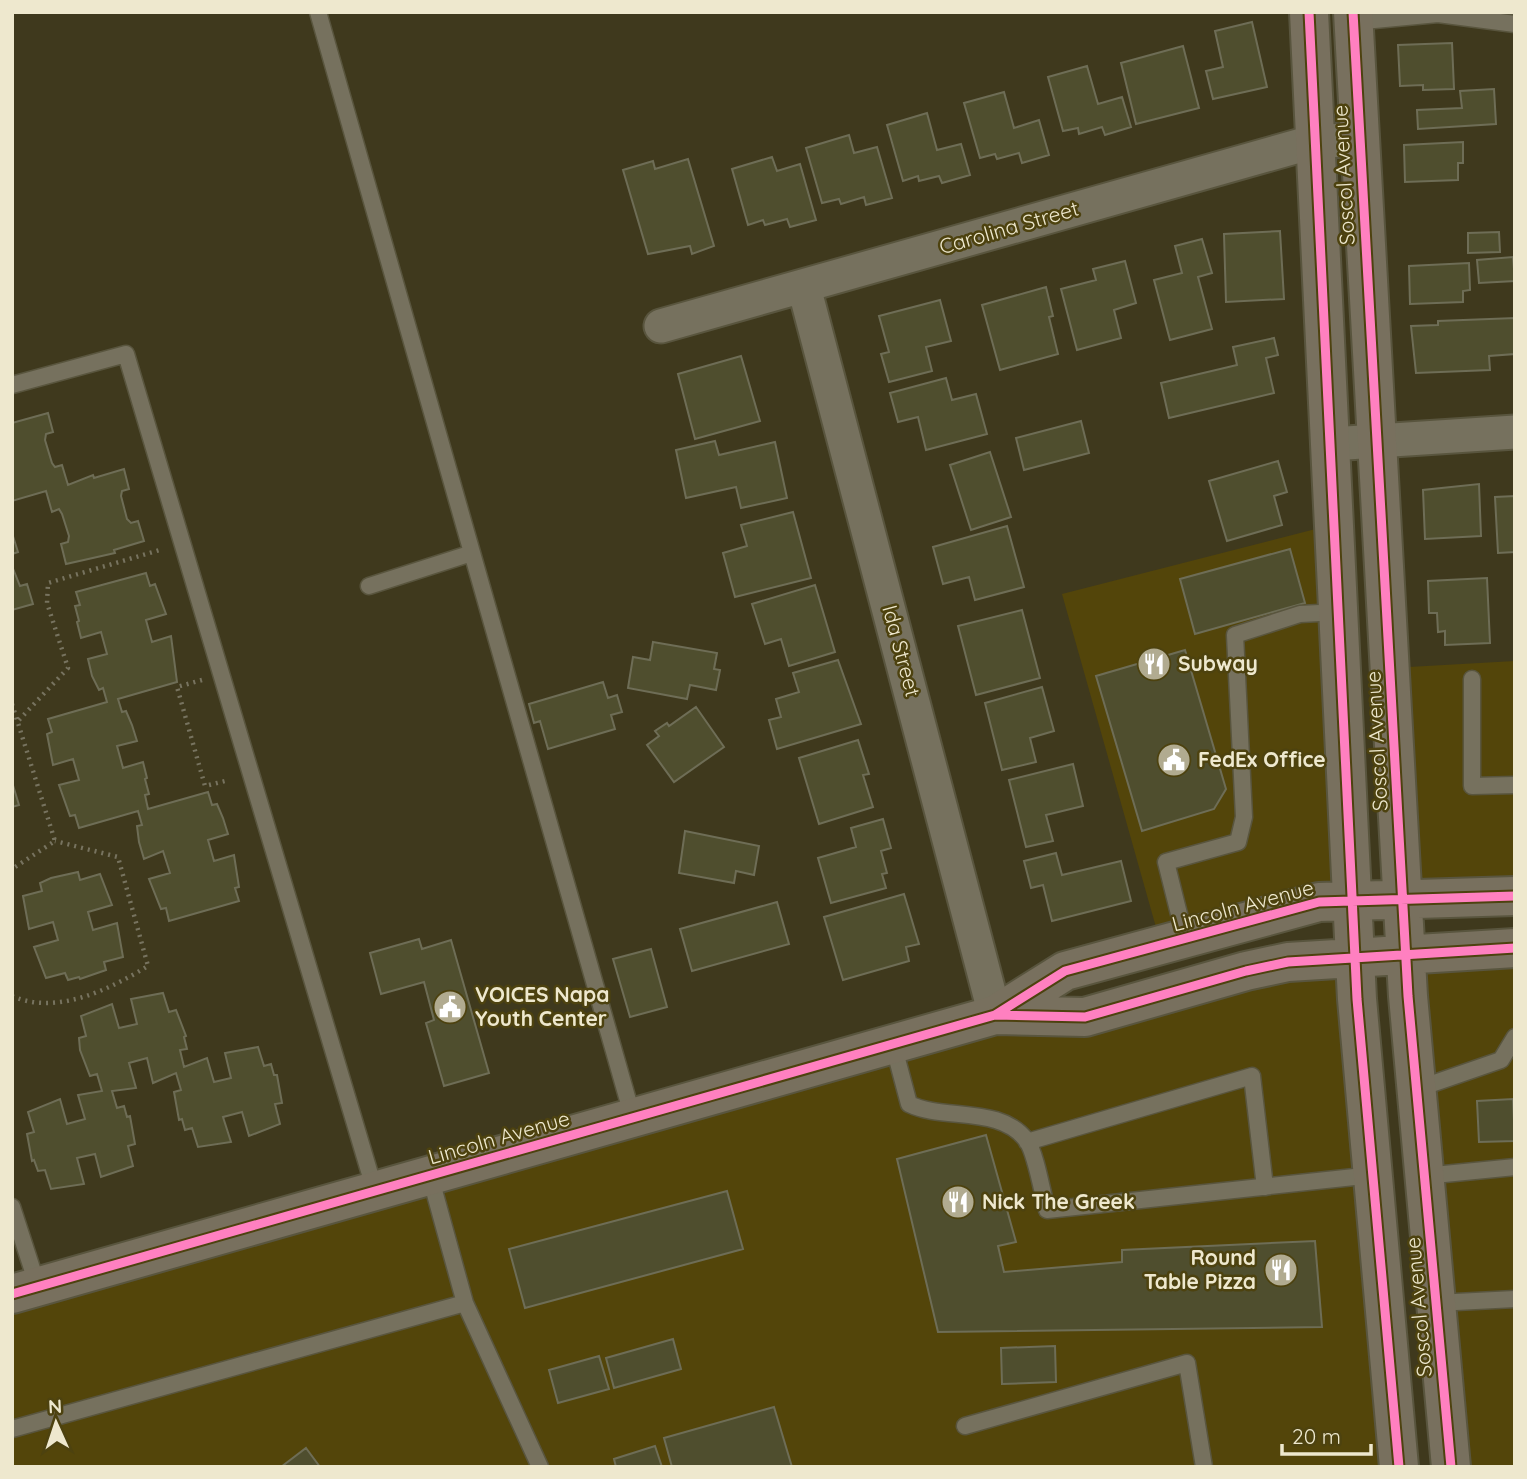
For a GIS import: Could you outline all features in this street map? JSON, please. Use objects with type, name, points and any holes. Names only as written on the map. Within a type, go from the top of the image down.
[{"type":"main road","name":"Soscol Avenue","points":[[1308,12],[1356,957],[1399,1467]]},
{"type":"main road","name":"Soscol Avenue","points":[[1353,17],[1406,954],[1451,1467]]},
{"type":"main road","name":"Lincoln Avenue","points":[[25,1291],[995,1015],[1065,971],[1319,902],[1515,896]]},
{"type":"main road","name":"Lincoln Avenue","points":[[995,1015],[1085,1017],[1246,971],[1289,962],[1515,948]]},
{"type":"street","name":"Carolina Street","points":[[661,326],[1315,141],[1359,140]]},
{"type":"street","name":"Ida Street","points":[[804,287],[983,956],[995,1015]]},
{"type":"street","points":[[1331,444],[1515,432]]},
{"type":"lane","points":[[318,12],[633,1118]]},
{"type":"lane","points":[[1353,17],[1438,15],[1515,24]]},
{"type":"lane","points":[[12,385],[126,354],[375,1191]]},
{"type":"lane","points":[[369,586],[472,553]]},
{"type":"lane","points":[[1185,938],[1166,862],[1238,842],[1244,817],[1235,635],[1300,614],[1339,612]]},
{"type":"lane","points":[[1472,679],[1472,786],[1515,786]]},
{"type":"lane","points":[[1417,1089],[1501,1060],[1515,1037]]},
{"type":"lane","points":[[893,1044],[909,1104],[925,1112],[1006,1123],[1027,1142],[1047,1210],[1373,1175]]},
{"type":"lane","points":[[1027,1142],[1252,1076],[1265,1187]]},
{"type":"lane","points":[[1424,1176],[1515,1167]]},
{"type":"lane","points":[[430,1176],[465,1303],[541,1467]]},
{"type":"lane","points":[[12,1207],[25,1291]]},
{"type":"lane","points":[[12,1429],[465,1303]]},
{"type":"lane","points":[[1436,1303],[1514,1304]]},
{"type":"lane","points":[[965,1426],[1187,1363],[1204,1467]]},
{"type":"path","points":[[19,720],[68,668],[47,603],[48,583],[167,548]]},
{"type":"path","points":[[200,666],[204,679],[177,687],[205,786],[232,779],[235,791]]},
{"type":"path","points":[[12,704],[55,841]]},
{"type":"path","points":[[12,869],[55,841],[118,857],[148,965],[109,988],[46,1005],[12,996]]},
{"type":"shaded area","points":[[1335,524],[1354,900],[1161,945],[1062,594]]},
{"type":"shaded area","points":[[1515,661],[1515,896],[1404,898],[1391,668]]},
{"type":"shaded area","points":[[1515,948],[1515,1467],[1451,1467],[1406,954]]},
{"type":"shaded area","points":[[1356,957],[1399,1467],[12,1467],[12,1294],[842,1059]]},
{"type":"building","points":[[1252,22],[1267,87],[1213,99],[1206,71],[1223,67],[1215,31]]},
{"type":"building","points":[[1452,43],[1454,89],[1423,90],[1423,85],[1400,86],[1398,45]]},
{"type":"building","points":[[1183,46],[1199,108],[1136,124],[1121,63]]},
{"type":"building","points":[[1087,66],[1098,104],[1122,97],[1131,127],[1105,135],[1102,127],[1079,134],[1078,128],[1063,131],[1048,77]]},
{"type":"building","points":[[1494,89],[1496,124],[1418,129],[1417,110],[1462,108],[1460,91]]},
{"type":"building","points":[[1004,92],[1014,128],[1039,120],[1049,155],[1022,163],[1019,153],[997,159],[995,154],[980,158],[964,103]]},
{"type":"building","points":[[927,113],[937,150],[961,144],[970,175],[942,183],[939,176],[919,181],[918,176],[903,181],[887,125]]},
{"type":"building","points":[[849,135],[854,153],[877,147],[892,198],[866,205],[864,197],[841,204],[839,199],[822,203],[806,148]]},
{"type":"building","points":[[1463,142],[1463,163],[1458,163],[1458,180],[1405,182],[1404,145]]},
{"type":"building","points":[[772,157],[777,171],[800,164],[816,220],[790,227],[787,219],[765,225],[763,220],[748,225],[732,169]]},
{"type":"building","points":[[688,159],[714,246],[692,254],[690,246],[648,254],[623,170],[653,161],[655,169]]},
{"type":"building","points":[[1280,231],[1284,299],[1226,302],[1224,234]]},
{"type":"building","points":[[1499,232],[1500,252],[1468,253],[1468,233]]},
{"type":"building","points":[[1202,239],[1212,273],[1198,277],[1212,329],[1170,340],[1154,280],[1182,273],[1175,246]]},
{"type":"building","points":[[1513,257],[1515,281],[1479,283],[1477,260]]},
{"type":"building","points":[[1125,261],[1136,303],[1114,310],[1121,338],[1077,350],[1061,289],[1096,280],[1093,269]]},
{"type":"building","points":[[1469,263],[1470,290],[1463,291],[1463,302],[1410,304],[1409,266]]},
{"type":"building","points":[[1046,287],[1053,316],[1049,317],[1058,354],[1000,370],[982,305]]},
{"type":"building","points":[[940,300],[951,341],[926,347],[932,371],[889,382],[881,354],[889,352],[879,316]]},
{"type":"building","points":[[1515,318],[1515,354],[1489,356],[1490,370],[1416,373],[1411,326],[1438,325],[1438,321]]},
{"type":"building","points":[[1274,338],[1278,355],[1266,358],[1274,393],[1169,418],[1161,383],[1237,365],[1233,347]]},
{"type":"building","points":[[741,356],[760,421],[695,439],[678,374]]},
{"type":"building","points":[[946,378],[952,400],[976,394],[987,434],[926,450],[918,417],[898,422],[890,393]]},
{"type":"building","points":[[48,413],[53,432],[46,434],[45,440],[52,463],[55,467],[62,465],[68,485],[93,475],[94,478],[124,469],[129,489],[122,491],[121,496],[127,519],[131,523],[138,521],[144,541],[114,550],[115,553],[66,564],[61,544],[68,542],[69,536],[59,509],[52,512],[46,491],[12,501],[12,423]]},
{"type":"building","points":[[1081,421],[1089,453],[1024,470],[1016,438]]},
{"type":"building","points":[[715,441],[719,455],[775,442],[787,498],[741,508],[736,487],[686,498],[676,450]]},
{"type":"building","points":[[990,452],[1011,517],[971,530],[950,465]]},
{"type":"building","points":[[1278,461],[1287,492],[1274,496],[1282,525],[1227,541],[1209,481]]},
{"type":"building","points":[[1479,484],[1481,536],[1425,539],[1423,490]]},
{"type":"building","points":[[1515,496],[1515,552],[1498,553],[1495,497]]},
{"type":"building","points":[[793,512],[811,578],[735,597],[723,553],[747,546],[741,525]]},
{"type":"building","points":[[1007,526],[1024,587],[975,600],[969,577],[943,584],[933,547]]},
{"type":"building","points":[[12,533],[18,552],[12,554]]},
{"type":"building","points":[[1290,549],[1305,603],[1195,634],[1180,579]]},
{"type":"building","points":[[12,566],[20,586],[27,584],[33,604],[12,610]]},
{"type":"building","points":[[146,573],[150,586],[155,584],[166,614],[146,620],[152,642],[171,636],[177,682],[118,699],[122,712],[126,711],[137,741],[117,746],[123,768],[143,762],[149,794],[145,795],[148,809],[208,792],[212,805],[217,804],[228,834],[208,840],[214,861],[234,855],[239,887],[235,888],[239,901],[169,921],[166,908],[161,909],[149,879],[170,873],[163,851],[144,859],[137,826],[142,825],[138,811],[79,828],[75,815],[70,816],[59,785],[79,780],[73,759],[53,765],[47,734],[52,732],[48,719],[107,702],[103,688],[99,690],[92,676],[88,659],[107,654],[101,632],[81,638],[75,606],[80,605],[76,592]]},
{"type":"building","points":[[1487,578],[1490,643],[1445,645],[1445,631],[1438,632],[1437,613],[1429,613],[1428,581]]},
{"type":"building","points":[[815,585],[835,652],[789,666],[781,639],[765,644],[752,604]]},
{"type":"building","points":[[1022,610],[1040,678],[976,695],[958,626]]},
{"type":"building","points":[[653,642],[717,653],[714,669],[720,670],[716,690],[690,685],[687,699],[628,688],[633,657],[650,660]]},
{"type":"building","points":[[1185,650],[1226,789],[1214,809],[1142,831],[1096,676]]},
{"type":"building","points":[[838,660],[861,724],[777,749],[769,720],[781,717],[776,699],[799,692],[793,673]]},
{"type":"building","points":[[603,682],[608,698],[617,695],[622,712],[611,715],[615,729],[548,749],[540,721],[534,723],[529,704]]},
{"type":"building","points":[[1042,687],[1054,731],[1030,738],[1036,762],[1002,770],[985,703]]},
{"type":"building","points":[[696,707],[724,747],[674,782],[647,745],[659,736],[655,731],[667,723],[669,726]]},
{"type":"building","points":[[858,740],[869,774],[863,775],[873,807],[819,824],[799,758]]},
{"type":"building","points":[[1073,764],[1083,806],[1046,815],[1053,841],[1026,847],[1009,780]]},
{"type":"building","points":[[12,782],[19,805],[12,807]]},
{"type":"building","points":[[883,819],[891,848],[881,851],[887,873],[882,874],[886,888],[831,903],[818,858],[856,847],[851,828]]},
{"type":"building","points":[[685,831],[759,846],[754,875],[736,871],[734,883],[679,873]]},
{"type":"building","points":[[1056,853],[1062,875],[1121,861],[1131,901],[1052,921],[1043,885],[1031,888],[1024,861]]},
{"type":"building","points":[[78,872],[80,880],[100,874],[112,905],[88,912],[93,930],[117,923],[123,957],[104,962],[106,970],[80,979],[68,980],[65,973],[46,978],[34,947],[58,940],[53,922],[29,929],[23,896],[42,891],[40,883],[51,878]]},
{"type":"building","points":[[904,894],[919,944],[906,947],[909,961],[843,980],[824,917]]},
{"type":"building","points":[[777,902],[789,944],[692,971],[680,929]]},
{"type":"building","name":"VOICES Napa Youth Center","points":[[419,939],[422,949],[451,940],[489,1073],[444,1086],[426,1023],[434,1020],[424,982],[381,994],[370,953]]},
{"type":"building","points":[[651,949],[667,1007],[630,1017],[613,959]]},
{"type":"building","points":[[163,993],[169,1012],[176,1010],[186,1036],[187,1049],[180,1050],[184,1067],[207,1058],[214,1082],[231,1078],[225,1053],[258,1047],[264,1066],[271,1064],[274,1075],[277,1075],[282,1103],[275,1104],[280,1124],[249,1136],[242,1112],[223,1117],[231,1142],[198,1147],[192,1128],[185,1130],[182,1119],[179,1120],[174,1092],[181,1090],[176,1073],[153,1083],[147,1058],[129,1063],[136,1088],[112,1091],[117,1108],[124,1106],[127,1117],[130,1116],[135,1144],[128,1146],[133,1166],[101,1177],[95,1154],[77,1158],[84,1184],[51,1189],[45,1170],[38,1171],[34,1160],[32,1161],[27,1134],[34,1132],[28,1112],[60,1099],[67,1124],[85,1119],[78,1095],[102,1091],[97,1074],[90,1076],[80,1050],[79,1038],[86,1036],[81,1016],[112,1004],[119,1028],[137,1024],[131,999]]},
{"type":"building","points":[[1513,1099],[1515,1141],[1479,1142],[1477,1101]]},
{"type":"building","points":[[986,1135],[1016,1242],[998,1246],[1004,1272],[1122,1262],[1122,1250],[1315,1241],[1322,1327],[938,1332],[897,1159]]},
{"type":"building","points":[[727,1191],[743,1249],[525,1308],[509,1249]]},
{"type":"building","points":[[673,1339],[681,1369],[614,1388],[606,1358]]},
{"type":"building","points":[[1055,1346],[1056,1382],[1002,1384],[1001,1348]]},
{"type":"building","points":[[599,1356],[609,1389],[558,1403],[549,1370]]},
{"type":"building","points":[[774,1407],[792,1467],[672,1467],[664,1438]]},
{"type":"building","points":[[655,1446],[662,1467],[616,1467],[614,1459]]},
{"type":"building","points":[[306,1448],[320,1467],[281,1467]]},
{"type":"cycle path","points":[[1309,12],[1357,999],[1399,1467]]},
{"type":"cycle path","points":[[1353,12],[1408,996],[1451,1467]]},
{"type":"cycle path","points":[[12,1294],[995,1015],[1065,971],[1319,902],[1515,896]]},
{"type":"cycle path","points":[[995,1015],[1085,1017],[1246,971],[1288,962],[1515,948]]},
{"type":"place","name":"Subway","points":[[1154,664]]},
{"type":"place","name":"FedEx Office","points":[[1174,760]]},
{"type":"place","name":"VOICES Napa Youth Center","points":[[450,1007]]},
{"type":"place","name":"Nick The Greek","points":[[958,1202]]},
{"type":"place","name":"Round Table Pizza","points":[[1281,1270]]}]
